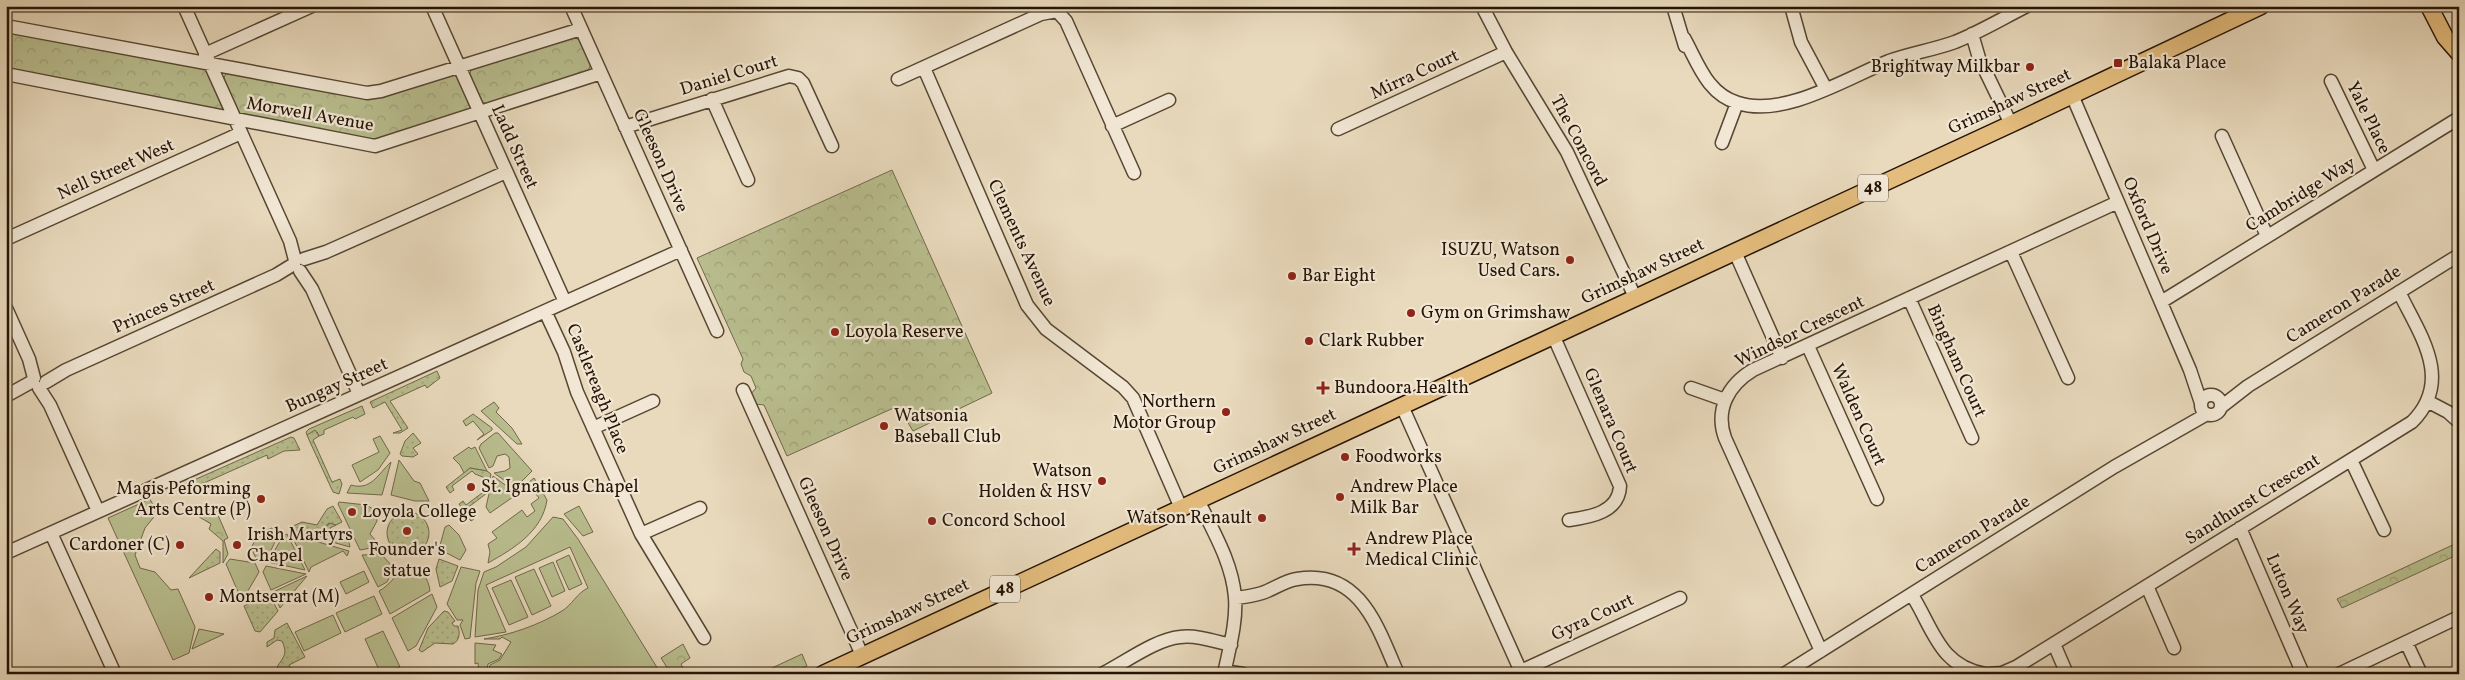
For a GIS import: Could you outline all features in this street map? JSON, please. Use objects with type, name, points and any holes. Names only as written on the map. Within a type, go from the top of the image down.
[{"type":"main road","name":"Grimshaw Street","points":[[823,674],[2011,124],[2261,6]]},
{"type":"main road","points":[[2429,6],[2445,37],[2459,53]]},
{"type":"street","points":[[184,6],[359,394]]},
{"type":"street","points":[[208,59],[312,6]]},
{"type":"street","name":"Ladd Street","points":[[432,6],[565,302]]},
{"type":"street","name":"Gleeson Drive","points":[[571,6],[716,331]]},
{"type":"street","name":"The Concord","points":[[1482,6],[1506,52],[1567,152],[1635,298]]},
{"type":"street","points":[[1673,6],[1684,38],[1705,78],[1718,93],[1736,106],[1766,106],[1804,97],[1901,57],[1968,36],[2019,8]]},
{"type":"street","points":[[1791,6],[1801,42],[1826,89]]},
{"type":"street","points":[[898,79],[1041,14],[1057,11],[1066,21],[1134,173]]},
{"type":"street","name":"Morwell Avenue","points":[[6,26],[208,59],[367,93],[381,91],[581,30]]},
{"type":"street","points":[[1968,36],[2011,124]]},
{"type":"street","name":"Mirra Court","points":[[1338,129],[1506,52]]},
{"type":"street","name":"Clements Avenue","points":[[924,68],[1027,305],[1046,329],[1123,387],[1133,398],[1181,508]]},
{"type":"street","name":"Morwell Avenue","points":[[6,74],[375,146],[601,73]]},
{"type":"street","name":"Daniel Court","points":[[625,127],[784,77],[796,77],[803,83],[832,146]]},
{"type":"street","name":"Yale Place","points":[[2331,81],[2374,170]]},
{"type":"street","name":"Oxford Drive","points":[[2072,95],[2190,370],[2203,408]]},
{"type":"street","points":[[712,99],[748,180]]},
{"type":"street","points":[[1112,126],[1169,100]]},
{"type":"street","points":[[1722,143],[1736,106]]},
{"type":"street","name":"Cambridge Way","points":[[2161,302],[2459,118]]},
{"type":"street","name":"Nell Street West","points":[[6,240],[241,133]]},
{"type":"street","points":[[2222,136],[2267,236]]},
{"type":"street","name":"Princes Street","points":[[10,395],[506,172]]},
{"type":"street","name":"Windsor Crescent","points":[[1821,651],[1725,438],[1721,420],[1725,400],[1730,389],[1745,375],[2118,202]]},
{"type":"street","name":"Bungay Street","points":[[6,553],[681,250]]},
{"type":"street","points":[[1735,252],[1782,358]]},
{"type":"street","points":[[2011,252],[2068,378]]},
{"type":"street","name":"Cameron Parade","points":[[2217,399],[2248,386],[2459,255]]},
{"type":"street","name":"Sandhurst Crescent","points":[[1909,596],[1946,654],[1964,671],[1986,674],[2009,671],[2351,460],[2412,422],[2427,402],[2433,379],[2430,361],[2399,292]]},
{"type":"street","name":"Bingham Court","points":[[1909,298],[1972,438]]},
{"type":"street","points":[[6,308],[98,511]]},
{"type":"street","name":"Castlereagh Place","points":[[546,311],[592,428],[641,534],[704,638]]},
{"type":"street","name":"Glenara Court","points":[[1553,336],[1620,486],[1618,499],[1609,508],[1593,515],[1568,520]]},
{"type":"street","name":"Walden Court","points":[[1808,346],[1877,499]]},
{"type":"street","name":"Oxford Drive","points":[[2190,370],[2217,399]]},
{"type":"street","points":[[1691,388],[1725,400]]},
{"type":"street","name":"Gleeson Drive","points":[[743,390],[862,655]]},
{"type":"street","points":[[2204,397],[2217,399],[2216,414],[2203,408],[2204,397]]},
{"type":"street","points":[[592,428],[652,401]]},
{"type":"street","points":[[2427,402],[2448,412],[2459,422]]},
{"type":"street","points":[[1402,406],[1522,672]]},
{"type":"street","name":"Cameron Parade","points":[[1784,674],[2181,428],[2203,408]]},
{"type":"street","points":[[2351,460],[2384,530]]},
{"type":"street","points":[[1198,500],[1228,565],[1235,598],[1231,645],[1224,672],[1243,674]]},
{"type":"street","points":[[641,534],[700,508]]},
{"type":"street","name":"Luton Way","points":[[2240,528],[2303,674]]},
{"type":"street","points":[[51,532],[115,674]]},
{"type":"street","points":[[1235,598],[1262,593],[1280,584],[1297,579],[1324,579],[1342,586],[1358,598],[1370,612],[1398,674]]},
{"type":"street","points":[[2147,586],[2174,648]]},
{"type":"street","name":"Gyra Court","points":[[1522,672],[1680,598]]},
{"type":"street","points":[[2339,674],[2459,617]]},
{"type":"street","points":[[1102,674],[1161,643],[1179,637],[1199,638],[1231,645]]},
{"type":"street","points":[[2406,642],[2421,674]]},
{"type":"street","points":[[2054,644],[2067,674]]},
{"type":"green space","points":[[6,29],[205,68],[223,109],[220,110],[6,71]]},
{"type":"green space","points":[[574,37],[581,41],[591,64],[587,73],[488,104],[480,101],[469,75],[472,68]]},
{"type":"green space","points":[[226,73],[361,95],[452,74],[458,78],[470,106],[469,110],[379,142],[238,113],[223,80]]},
{"type":"green space","name":"Loyola Reserve","points":[[892,170],[992,393],[913,431],[898,406],[787,456],[764,405],[755,404],[750,395],[756,388],[751,376],[744,372],[741,364],[743,359],[697,258]]},
{"type":"green space","points":[[437,371],[440,378],[427,388],[425,385],[390,401],[408,428],[400,433],[393,433],[402,430],[385,402],[373,408],[370,402]]},
{"type":"green space","points":[[494,402],[499,408],[496,412],[512,428],[522,444],[517,444],[481,411]]},
{"type":"green space","points":[[362,406],[365,414],[355,419],[353,417],[324,430],[324,434],[319,436],[317,432],[307,435],[306,432],[309,429]]},
{"type":"green space","points":[[473,414],[492,428],[492,430],[477,440],[484,434],[473,421],[466,426],[463,421]]},
{"type":"green space","points":[[315,430],[319,436],[313,440],[332,482],[340,479],[342,484],[339,494],[333,492],[307,435]]},
{"type":"green space","points":[[413,433],[421,443],[413,448],[418,454],[413,457],[402,456],[400,454],[405,441]]},
{"type":"green space","points":[[495,433],[498,433],[532,471],[515,488],[494,473],[510,468],[509,457],[505,454],[497,456],[493,466],[489,468],[479,448],[481,444]]},
{"type":"green space","points":[[380,436],[390,453],[378,470],[360,482],[352,465],[379,452],[373,439]]},
{"type":"green space","points":[[291,437],[294,438],[300,450],[284,451],[268,459],[267,455],[186,491],[176,488]]},
{"type":"green space","points":[[469,447],[471,449],[475,447],[487,471],[470,468],[464,473],[460,465],[453,458]]},
{"type":"green space","points":[[399,460],[414,481],[420,483],[429,501],[415,501],[391,495]]},
{"type":"green space","points":[[391,462],[382,495],[347,493],[351,485],[364,486],[369,484]]},
{"type":"green space","points":[[470,468],[487,471],[491,474],[487,493],[466,509],[474,519],[471,521],[459,504],[463,501],[466,505],[486,490],[483,486],[485,481],[483,477],[472,471],[452,486],[454,490],[450,493],[446,487]]},
{"type":"green space","points":[[493,476],[512,490],[510,493],[513,497],[490,513],[486,507]]},
{"type":"green space","points":[[534,478],[547,500],[539,521],[525,538],[507,552],[488,563],[490,552],[488,544],[497,538],[492,532],[522,510],[527,517],[535,511],[531,504],[539,498],[529,485],[519,490]]},
{"type":"green space","points":[[150,499],[157,513],[145,528],[135,555],[140,568],[155,572],[171,590],[178,589],[195,627],[189,653],[173,660],[108,518]]},
{"type":"green space","points":[[339,502],[366,505],[375,510],[377,521],[370,534],[376,541],[376,547],[360,550],[338,504]]},
{"type":"green space","points":[[214,506],[228,538],[224,540],[228,554],[223,563],[223,541],[209,529],[211,524],[196,515]]},
{"type":"green space","points":[[333,506],[342,522],[336,525],[329,523],[319,531],[293,531],[291,527],[302,522],[317,525],[327,509]]},
{"type":"green space","points":[[579,506],[593,532],[583,536],[564,514]]},
{"type":"green space","points":[[404,512],[412,512],[423,518],[429,533],[423,548],[412,554],[404,554],[393,548],[387,537],[387,529],[393,518]]},
{"type":"green space","points":[[553,517],[563,519],[578,539],[661,674],[488,674],[490,665],[500,660],[511,642],[502,637],[500,639],[484,639],[514,632],[544,621],[566,608],[588,588],[570,547],[486,585],[506,632],[475,637],[478,590],[484,572],[496,567],[526,547]]},
{"type":"green space","points":[[331,523],[336,525],[330,528],[336,539],[347,534],[350,547],[296,532],[296,530],[315,532]]},
{"type":"green space","points":[[449,525],[459,535],[466,550],[460,560],[439,549],[445,527]]},
{"type":"green space","points":[[272,528],[279,534],[265,562],[257,560],[251,548],[259,533]]},
{"type":"green space","points":[[287,534],[305,570],[268,562],[283,536]]},
{"type":"green space","points":[[291,534],[349,551],[347,556],[343,551],[311,567],[309,572]]},
{"type":"green space","points":[[2459,542],[2459,554],[2342,608],[2337,599]]},
{"type":"green space","points":[[216,549],[220,552],[220,563],[189,578]]},
{"type":"green space","points":[[381,554],[394,568],[387,582],[378,587],[362,555]]},
{"type":"green space","points":[[569,555],[582,584],[569,590],[556,561]]},
{"type":"green space","points":[[230,559],[255,563],[259,572],[242,601],[226,564]]},
{"type":"green space","points":[[439,559],[458,566],[452,581],[440,587],[436,569]]},
{"type":"green space","points":[[553,562],[565,591],[552,597],[539,568]]},
{"type":"green space","points":[[266,566],[306,574],[271,590],[263,572]]},
{"type":"green space","points":[[408,566],[417,569],[423,574],[428,582],[430,591],[390,614],[379,591]]},
{"type":"green space","points":[[461,567],[480,571],[476,583],[470,638],[465,639],[460,625],[463,620],[457,620],[447,604]]},
{"type":"green space","points":[[534,569],[551,606],[532,615],[515,577]]},
{"type":"green space","points":[[364,571],[369,582],[346,594],[340,582]]},
{"type":"green space","points":[[307,576],[280,608],[273,592]]},
{"type":"green space","points":[[511,580],[528,617],[509,625],[492,588]]},
{"type":"green space","points":[[269,594],[278,611],[260,632],[255,631],[244,606]]},
{"type":"green space","points":[[432,594],[437,607],[416,646],[408,651],[392,618]]},
{"type":"green space","points":[[374,596],[382,614],[345,632],[336,613]]},
{"type":"green space","points":[[444,611],[448,612],[455,621],[452,623],[454,626],[458,626],[458,638],[453,644],[435,643],[422,652],[419,650],[428,628]]},
{"type":"green space","points":[[333,615],[341,633],[304,651],[295,632]]},
{"type":"green space","points":[[287,623],[305,657],[289,665],[291,669],[281,673],[277,667],[285,652],[284,645],[282,641],[277,640],[267,647],[267,642],[274,638],[275,630]]},
{"type":"green space","points":[[199,629],[224,634],[192,649]]},
{"type":"green space","points":[[383,631],[400,667],[381,674],[365,639]]},
{"type":"green space","points":[[475,643],[496,645],[493,650],[502,654],[499,659],[488,664],[486,674],[479,674],[478,663],[475,664]]},
{"type":"green space","points":[[683,644],[690,658],[681,664],[686,674],[671,674],[661,658]]},
{"type":"green space","points":[[802,654],[807,666],[791,674],[759,674]]},
{"type":"place","name":"Balaka Place","points":[[2118,63]]},
{"type":"place","name":"Brightway Milkbar","points":[[2030,67]]},
{"type":"place","name":"ISUZU, Watson Used Cars.","points":[[1570,260]]},
{"type":"place","name":"Bar Eight","points":[[1292,276]]},
{"type":"place","name":"Gym on Grimshaw","points":[[1411,313]]},
{"type":"place","name":"Loyola Reserve","points":[[835,332]]},
{"type":"place","name":"Clark Rubber","points":[[1309,341]]},
{"type":"place","name":"Bundoora Health","points":[[1323,388]]},
{"type":"place","name":"Northern Motor Group","points":[[1226,412]]},
{"type":"place","name":"Watsonia Baseball Club","points":[[884,426]]},
{"type":"place","name":"Foodworks","points":[[1345,457]]},
{"type":"place","name":"Watson Holden & HSV","points":[[1102,481]]},
{"type":"place","name":"St. Ignatious Chapel","points":[[471,487]]},
{"type":"place","name":"Andrew Place Milk Bar","points":[[1340,497]]},
{"type":"place","name":"Magis Peforming Arts Centre (P)","points":[[261,499]]},
{"type":"place","name":"Loyola College","points":[[352,512]]},
{"type":"place","name":"Watson Renault","points":[[1262,518]]},
{"type":"place","name":"Concord School","points":[[932,521]]},
{"type":"place","name":"Founder's statue","points":[[407,531]]},
{"type":"place","name":"Cardoner (C)","points":[[180,545]]},
{"type":"place","name":"Irish Martyrs Chapel","points":[[237,545]]},
{"type":"place","name":"Andrew Place Medical Clinic","points":[[1354,549]]},
{"type":"place","name":"Montserrat (M)","points":[[209,597]]}]
